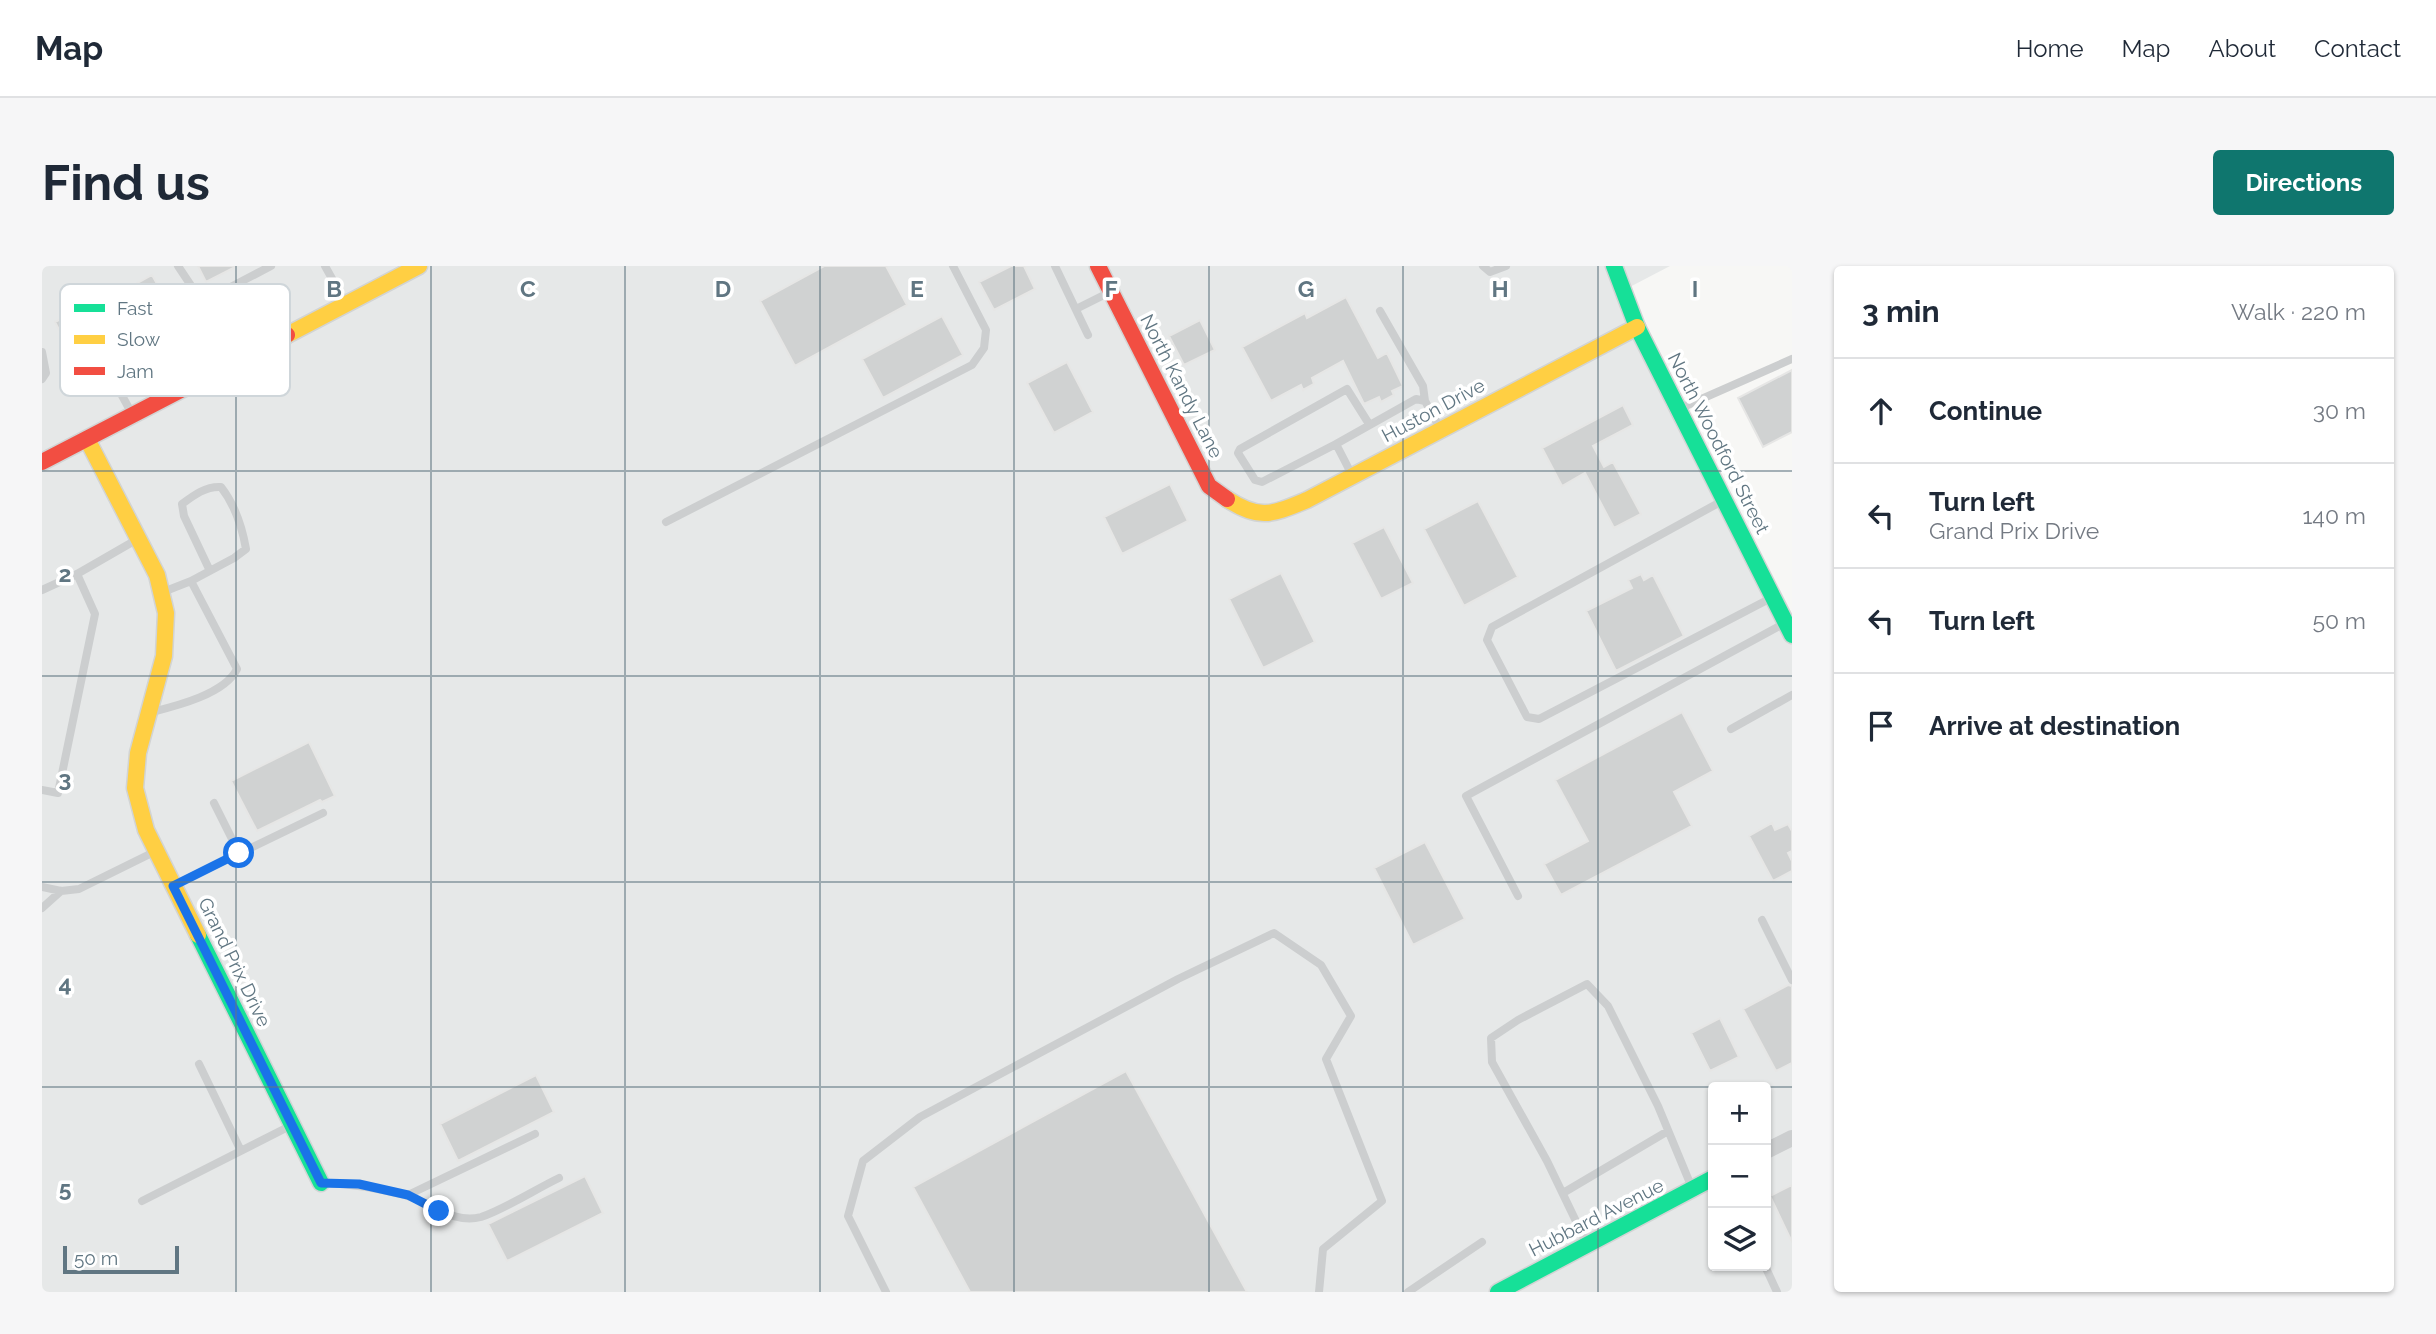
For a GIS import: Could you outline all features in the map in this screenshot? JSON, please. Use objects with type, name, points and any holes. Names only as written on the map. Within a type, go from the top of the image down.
[{"type":"street","points":[[290,333],[419,266]]},
{"type":"street","name":"North Kandy Lane","points":[[1098,266],[1209,486],[1245,511]]},
{"type":"street","name":"North Woodford Street","points":[[1614,266],[1637,327],[1790,626]]},
{"type":"street","name":"Huston Drive","points":[[1245,511],[1272,514],[1286,510],[1637,327]]},
{"type":"street","points":[[46,457],[87,439],[168,396]]},
{"type":"street","name":"Grand Prix Drive","points":[[87,439],[157,575],[166,613],[164,656],[138,753],[135,788],[146,830],[321,1183]]},
{"type":"street","points":[[1771,1148],[1792,1138]]},
{"type":"street","name":"Hubbard Avenue","points":[[1498,1292],[1708,1181]]},
{"type":"lane","points":[[178,266],[190,284]]},
{"type":"lane","points":[[236,284],[271,266]]},
{"type":"lane","points":[[325,266],[346,304]]},
{"type":"lane","points":[[666,522],[972,365],[984,348],[986,330],[953,266]]},
{"type":"lane","points":[[1055,266],[1088,335]]},
{"type":"lane","points":[[1483,266],[1490,272],[1506,266]]},
{"type":"lane","points":[[1076,309],[1111,292]]},
{"type":"lane","points":[[1380,311],[1423,386],[1425,401],[1441,430]]},
{"type":"lane","points":[[42,352],[46,373],[42,379]]},
{"type":"lane","points":[[1678,409],[1792,359]]},
{"type":"lane","points":[[1369,424],[1347,389],[1240,449],[1238,453],[1255,480],[1262,482],[1416,400],[1425,401]]},
{"type":"lane","points":[[122,396],[132,415]]},
{"type":"lane","points":[[1336,444],[1352,476]]},
{"type":"lane","points":[[162,593],[191,581],[210,571],[234,558],[246,549],[241,525],[221,487],[200,491],[182,504],[184,516],[210,571]]},
{"type":"lane","points":[[1724,500],[1492,627],[1487,640],[1527,717],[1539,719],[1773,597]]},
{"type":"lane","points":[[42,590],[77,574],[139,539]]},
{"type":"lane","points":[[42,790],[58,793],[95,614],[77,574]]},
{"type":"lane","points":[[149,713],[183,704],[212,691],[233,678],[237,669],[191,581]]},
{"type":"lane","points":[[1518,896],[1466,796],[1790,626]]},
{"type":"lane","points":[[1731,729],[1792,695]]},
{"type":"lane","points":[[214,803],[239,853]]},
{"type":"lane","points":[[173,886],[323,813]]},
{"type":"lane","points":[[42,887],[61,891],[79,889],[156,851]]},
{"type":"lane","points":[[42,908],[61,891]]},
{"type":"lane","points":[[1762,920],[1792,980]]},
{"type":"lane","points":[[886,1292],[848,1216],[863,1161],[920,1117],[1178,979],[1274,933],[1321,965],[1351,1016],[1326,1059],[1382,1200],[1323,1249],[1319,1292]]},
{"type":"lane","points":[[1587,1244],[1563,1193],[1492,1062],[1491,1038],[1518,1020],[1587,984],[1608,1006],[1658,1106],[1693,1190]]},
{"type":"lane","points":[[199,1064],[241,1151]]},
{"type":"lane","points":[[142,1201],[292,1125]]},
{"type":"lane","points":[[1563,1193],[1668,1131]]},
{"type":"lane","points":[[408,1195],[534,1133]]},
{"type":"lane","points":[[321,1183],[359,1184],[408,1195],[439,1211],[464,1218],[480,1217],[558,1178]]},
{"type":"lane","points":[[1408,1292],[1482,1242]]},
{"type":"lane","points":[[1767,1271],[1777,1292]]},
{"type":"shaded area","points":[[42,266],[1670,266],[1624,290],[1792,635],[1792,1292],[42,1292]]},
{"type":"building","points":[[198,266],[237,266],[206,282]]},
{"type":"building","points":[[824,266],[886,266],[907,305],[795,366],[760,301]]},
{"type":"building","points":[[1011,266],[1024,266],[1035,289],[994,310],[979,282]]},
{"type":"building","points":[[152,275],[157,284],[136,284]]},
{"type":"building","points":[[1346,297],[1378,358],[1387,353],[1403,386],[1392,391],[1394,395],[1381,402],[1379,397],[1364,404],[1343,361],[1312,378],[1314,384],[1303,390],[1301,385],[1271,401],[1242,347],[1305,313],[1307,318]]},
{"type":"building","points":[[942,316],[963,355],[883,398],[862,359]]},
{"type":"building","points":[[1200,320],[1215,350],[1184,365],[1169,336]]},
{"type":"building","points":[[1067,362],[1093,412],[1054,433],[1027,383]]},
{"type":"building","points":[[1792,370],[1792,432],[1763,447],[1738,398]]},
{"type":"building","points":[[1623,405],[1633,425],[1593,446],[1604,467],[1613,462],[1641,514],[1614,528],[1585,473],[1562,486],[1542,448]]},
{"type":"building","points":[[1170,484],[1188,521],[1122,554],[1104,517]]},
{"type":"building","points":[[1478,501],[1518,577],[1464,606],[1424,529]]},
{"type":"building","points":[[1384,527],[1413,583],[1381,599],[1352,543]]},
{"type":"building","points":[[1281,573],[1315,642],[1263,668],[1229,599]]},
{"type":"building","points":[[1641,574],[1644,580],[1653,575],[1684,636],[1616,671],[1586,611],[1632,588],[1628,580]]},
{"type":"building","points":[[1682,712],[1713,771],[1674,792],[1692,826],[1561,895],[1544,864],[1588,841],[1555,780]]},
{"type":"building","points":[[309,742],[335,796],[322,802],[320,800],[257,831],[231,781]]},
{"type":"building","points":[[1772,823],[1775,830],[1788,824],[1792,831],[1792,851],[1788,853],[1792,861],[1792,871],[1773,881],[1749,836]]},
{"type":"building","points":[[1425,842],[1465,919],[1413,945],[1374,868]]},
{"type":"building","points":[[1788,985],[1792,986],[1792,1063],[1776,1071],[1743,1009]]},
{"type":"building","points":[[1720,1018],[1739,1057],[1710,1071],[1691,1033]]},
{"type":"building","points":[[1126,1071],[1247,1292],[970,1292],[913,1187]]},
{"type":"building","points":[[536,1075],[554,1112],[458,1161],[440,1124]]},
{"type":"building","points":[[585,1176],[603,1213],[507,1261],[488,1224]]},
{"type":"building","points":[[1792,1185],[1792,1242],[1771,1198],[1771,1196]]},
{"type":"traffic: fast","points":[[1614,266],[1637,327],[1792,635]]},
{"type":"traffic: fast","points":[[198,935],[321,1183]]},
{"type":"traffic: fast","points":[[1498,1292],[1708,1181]]},
{"type":"traffic: slow","points":[[290,333],[419,266]]},
{"type":"traffic: slow","points":[[1227,499],[1258,513],[1275,512],[1307,500],[1637,327]]},
{"type":"traffic: slow","points":[[87,439],[157,575],[166,613],[164,656],[138,753],[135,788],[146,830],[198,935]]},
{"type":"traffic: jam","points":[[1098,266],[1209,486],[1227,499]]},
{"type":"traffic: jam","points":[[42,462],[169,396]]},
{"type":"route","points":[[239,853],[173,886],[321,1183],[359,1184],[408,1195],[439,1211]]}]
